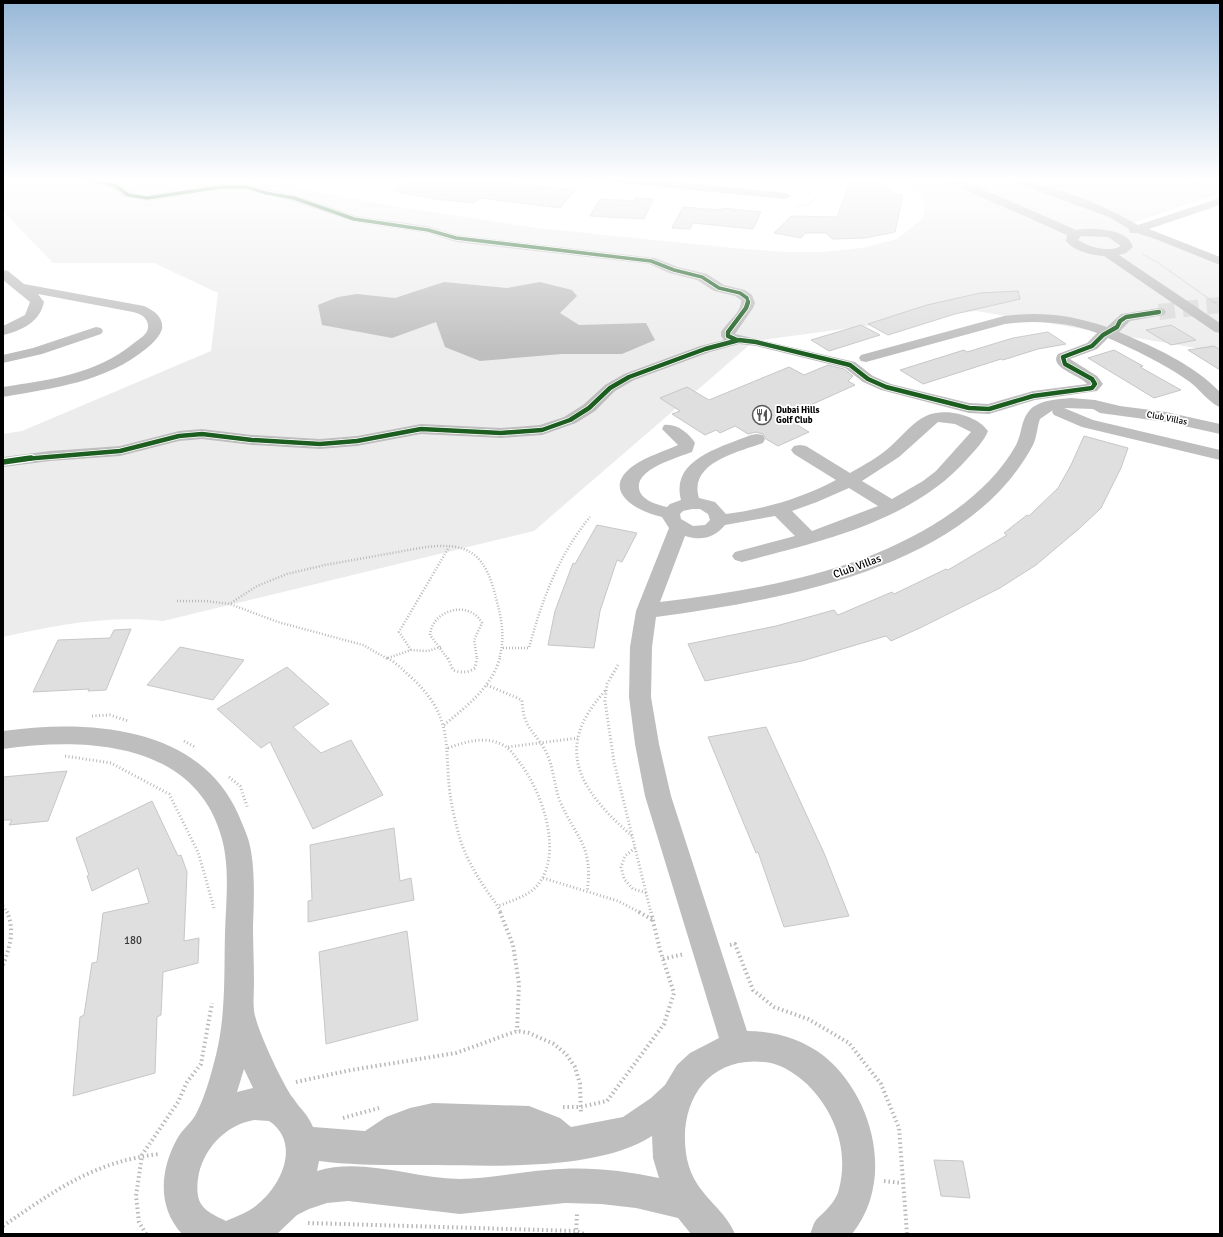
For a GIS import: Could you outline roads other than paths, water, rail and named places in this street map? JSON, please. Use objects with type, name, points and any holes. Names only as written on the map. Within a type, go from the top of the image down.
[{"type":"street","points":[[452,237],[657,262],[674,270],[702,277],[719,288],[740,293],[747,298],[748,303],[740,318],[727,332],[728,336],[737,340],[756,342],[850,365],[868,378],[886,387],[962,407],[989,409],[1033,396],[1092,388],[1095,384],[1092,379],[1065,364],[1062,359],[1066,355],[1092,346],[1109,331],[1117,327],[1120,321],[1126,317],[1159,312]]},
{"type":"street","points":[[1072,237],[1072,241],[1079,246],[1106,252],[1122,251],[1220,317]]},
{"type":"street","points":[[1117,237],[1124,240],[1128,245],[1122,251]]},
{"type":"street","points":[[1161,237],[1220,261]]},
{"type":"street","points":[[1106,252],[1220,328]]},
{"type":"street","points":[[3,274],[22,287],[35,298],[37,302],[35,311],[26,321],[3,331]]},
{"type":"street","points":[[3,392],[60,382],[106,367],[140,347],[155,330],[155,321],[152,317],[136,308],[22,287]]},
{"type":"street","points":[[866,358],[986,324],[1018,317],[1050,317],[1066,319],[1109,331],[1189,374],[1212,391],[1220,402]]},
{"type":"street","points":[[3,359],[37,351],[96,330]]},
{"type":"street","points":[[3,462],[56,455],[120,451],[179,436],[197,434],[320,444],[351,442],[421,429],[508,433],[542,430],[570,420],[589,408],[610,388],[629,377],[705,349],[737,340]]},
{"type":"street","points":[[1033,396],[1055,409],[1088,424],[1220,455]]},
{"type":"street","name":"Club Villas","points":[[646,611],[720,601],[787,588],[841,573],[884,557],[936,531],[978,502],[1008,471],[1027,440],[1055,409],[1114,408],[1220,429]]},
{"type":"street","points":[[670,429],[687,444],[686,448],[642,468],[631,479],[629,486],[634,497],[646,506],[674,521],[700,532],[713,528],[719,520],[751,517],[780,510],[849,479],[893,453],[930,419],[938,417],[949,418],[970,424],[978,428],[980,431],[978,436],[944,472],[929,484],[891,506],[852,523],[808,538],[742,556]]},
{"type":"street","points":[[691,503],[688,495],[687,482],[694,470],[707,460],[758,439]]},
{"type":"street","points":[[800,450],[891,506]]},
{"type":"street","points":[[719,520],[716,511],[705,505],[691,503],[675,508],[674,521],[646,611],[641,647],[640,698],[647,744],[658,796],[737,1047]]},
{"type":"street","points":[[780,510],[808,538]]},
{"type":"street","points":[[3,740],[59,733],[95,734],[128,740],[158,750],[184,765],[206,785],[223,809],[235,837],[240,870],[225,1005],[229,1066],[208,1126]]},
{"type":"street","points":[[225,1005],[276,1099],[292,1119],[298,1130],[302,1143],[302,1157],[300,1172],[294,1188],[297,1212]]},
{"type":"street","points":[[718,1234],[702,1221],[688,1203],[677,1183],[670,1160],[668,1138],[669,1117],[684,1082],[695,1069],[707,1059],[722,1051],[737,1047],[758,1046],[779,1050],[799,1058],[818,1071],[833,1088],[846,1108],[856,1130],[860,1155],[859,1178],[852,1202],[838,1230]]},
{"type":"street","points":[[302,1143],[369,1148],[503,1149],[574,1144],[616,1136],[632,1130],[663,1110],[676,1098]]},
{"type":"street","points":[[200,1230],[184,1209],[180,1192],[180,1175],[186,1157],[195,1140],[208,1126],[222,1115],[238,1107],[249,1105],[269,1105],[276,1099]]},
{"type":"street","points":[[297,1212],[307,1192],[332,1185],[358,1184],[448,1196],[479,1196],[548,1186],[592,1185],[616,1187],[688,1203]]},
{"type":"street","points":[[247,1232],[276,1212],[297,1212]]},
{"type":"tunnel","points":[[1159,312],[1220,305]]},
{"type":"place","name":"Dubai Hills Golf Club","points":[[762,415]]}]
